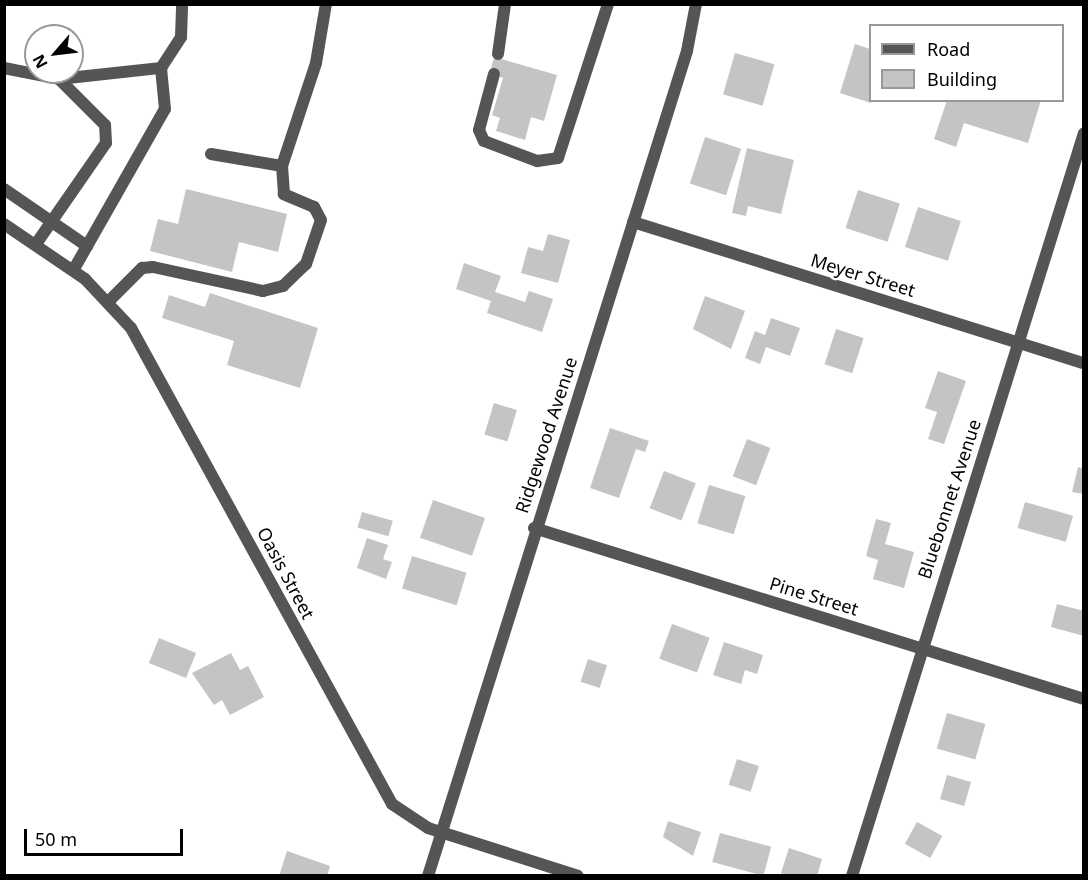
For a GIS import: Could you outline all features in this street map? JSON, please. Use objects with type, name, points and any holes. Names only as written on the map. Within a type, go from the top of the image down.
[{"type":"street","points":[[74,269],[165,109],[161,68],[181,37],[182,4]]},
{"type":"street","points":[[109,301],[142,268],[153,267],[262,291],[283,286],[306,264],[321,220],[314,207],[284,194],[282,166],[316,63],[326,4]]},
{"type":"street","points":[[498,54],[505,4]]},
{"type":"street","points":[[494,74],[479,130],[484,141],[537,161],[558,158],[567,143],[608,4]]},
{"type":"street","name":"Ridgewood Avenue","points":[[428,876],[534,528],[633,222],[696,4]]},
{"type":"street","points":[[4,68],[24,72]]},
{"type":"street","points":[[84,77],[161,68]]},
{"type":"street","points":[[36,244],[106,143],[105,125],[63,84]]},
{"type":"street","name":"Bluebonnet Avenue","points":[[852,876],[920,648],[1083,133]]},
{"type":"street","points":[[211,154],[282,166]]},
{"type":"street","points":[[4,189],[87,246]]},
{"type":"street","name":"Meyer Street","points":[[633,222],[1083,363]]},
{"type":"street","name":"Oasis Street","points":[[4,224],[74,269],[109,301],[159,373],[381,788],[409,819],[442,833],[578,876]]},
{"type":"street","name":"Pine Street","points":[[534,528],[1083,699]]},
{"type":"building","points":[[855,44],[869,49],[869,102],[871,103],[840,93]]},
{"type":"building","points":[[735,53],[774,64],[763,106],[723,94]]},
{"type":"building","points":[[494,57],[557,75],[544,121],[531,117],[525,140],[496,131],[500,118],[492,115],[503,78],[490,73]]},
{"type":"building","points":[[946,102],[1040,102],[1028,143],[964,123],[956,147],[934,139]]},
{"type":"building","points":[[705,137],[741,149],[726,195],[690,184]]},
{"type":"building","points":[[747,148],[794,160],[781,214],[748,206],[746,216],[732,213]]},
{"type":"building","points":[[186,189],[287,214],[278,252],[239,242],[232,272],[150,251],[158,219],[178,224]]},
{"type":"building","points":[[858,190],[900,204],[887,242],[846,228]]},
{"type":"building","points":[[918,207],[961,221],[948,261],[905,247]]},
{"type":"building","points":[[548,234],[570,240],[558,283],[521,273],[528,247],[543,251]]},
{"type":"building","points":[[464,263],[501,276],[495,292],[525,302],[529,291],[553,299],[542,332],[487,313],[491,301],[456,289]]},
{"type":"building","points":[[210,293],[318,328],[300,388],[227,365],[234,341],[162,318],[169,295],[205,307]]},
{"type":"building","points":[[705,296],[745,311],[731,349],[693,329]]},
{"type":"building","points":[[771,318],[800,328],[790,356],[766,347],[760,364],[745,358],[755,331],[765,335]]},
{"type":"building","points":[[836,329],[864,338],[852,373],[825,364]]},
{"type":"building","points":[[938,371],[966,381],[944,444],[928,439],[937,412],[925,408]]},
{"type":"building","points":[[494,403],[517,410],[507,442],[484,435]]},
{"type":"building","points":[[610,428],[649,441],[645,452],[636,449],[619,498],[590,488]]},
{"type":"building","points":[[747,439],[770,448],[756,485],[733,476]]},
{"type":"building","points":[[1078,467],[1084,469],[1084,494],[1072,492]]},
{"type":"building","points":[[664,471],[696,483],[681,521],[650,508]]},
{"type":"building","points":[[709,485],[745,496],[734,534],[697,523]]},
{"type":"building","points":[[433,500],[485,518],[472,556],[420,538]]},
{"type":"building","points":[[1025,502],[1073,516],[1066,542],[1018,528]]},
{"type":"building","points":[[362,512],[393,521],[388,536],[358,527]]},
{"type":"building","points":[[876,519],[891,523],[885,544],[914,552],[904,588],[873,579],[878,560],[866,556]]},
{"type":"building","points":[[367,538],[388,545],[383,559],[392,562],[386,579],[357,568]]},
{"type":"building","points":[[412,556],[467,573],[457,605],[402,589]]},
{"type":"building","points":[[1057,604],[1084,611],[1084,636],[1051,627]]},
{"type":"building","points":[[672,624],[710,638],[697,672],[659,659]]},
{"type":"building","points":[[159,638],[196,653],[186,678],[149,663]]},
{"type":"building","points":[[724,642],[763,655],[757,674],[745,670],[741,684],[713,675]]},
{"type":"building","points":[[231,653],[240,670],[248,666],[264,697],[230,715],[222,700],[214,705],[192,673]]},
{"type":"building","points":[[588,659],[607,665],[600,688],[581,682]]},
{"type":"building","points":[[947,713],[985,724],[975,760],[937,749]]},
{"type":"building","points":[[737,759],[759,766],[751,792],[729,785]]},
{"type":"building","points":[[947,775],[971,782],[964,806],[940,799]]},
{"type":"building","points":[[668,821],[701,832],[693,856],[663,837]]},
{"type":"building","points":[[917,822],[942,836],[930,858],[905,844]]},
{"type":"building","points":[[720,833],[771,847],[763,876],[712,862]]},
{"type":"building","points":[[789,848],[822,859],[817,876],[780,876]]},
{"type":"building","points":[[287,851],[330,866],[327,876],[279,876]]}]
